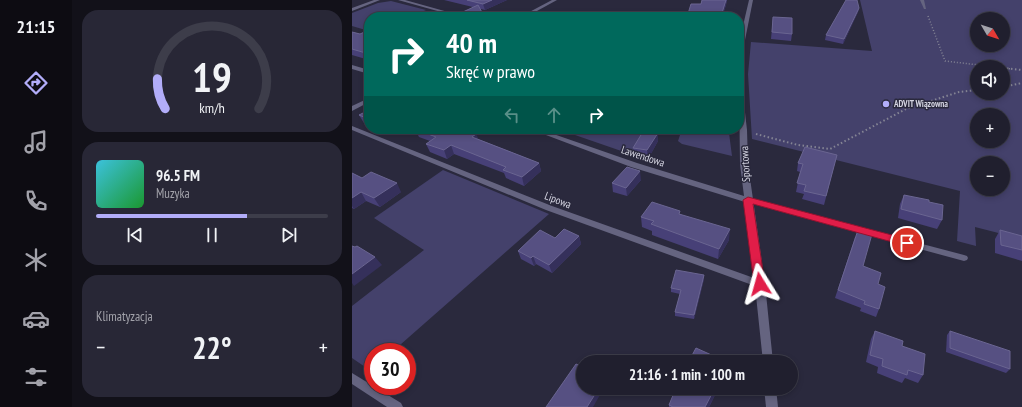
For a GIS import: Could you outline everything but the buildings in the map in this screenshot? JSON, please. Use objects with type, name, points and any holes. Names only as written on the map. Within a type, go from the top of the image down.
[{"type":"street","points":[[352,10],[378,0]]},
{"type":"street","points":[[400,0],[445,12]]},
{"type":"street","points":[[532,12],[555,0]]},
{"type":"street","points":[[744,32],[751,0]]},
{"type":"street","points":[[352,67],[364,71]]},
{"type":"street","points":[[352,109],[364,103]]},
{"type":"street","name":"Lipowa","points":[[352,128],[364,133]]},
{"type":"street","name":"Sportowa","points":[[744,130],[744,164],[760,284],[767,355]]},
{"type":"street","name":"Lipowa","points":[[367,134],[549,208],[760,284]]},
{"type":"street","name":"Lawendowa","points":[[547,134],[634,165],[748,200]]},
{"type":"street","points":[[352,378],[397,407]]},
{"type":"street","points":[[771,395],[772,407]]},
{"type":"lane","points":[[922,0],[925,8]]},
{"type":"lane","points":[[748,200],[964,258]]},
{"type":"path","points":[[925,8],[945,61],[970,64]]},
{"type":"path","points":[[1010,69],[1022,70]]},
{"type":"path","points":[[1010,86],[1022,83]]},
{"type":"path","points":[[744,130],[798,145],[830,150],[906,109],[959,92],[970,91]]},
{"type":"shaded area","name":"ADVIT Wiązowna","points":[[860,0],[1022,0],[1022,239],[975,227],[976,246],[957,241],[960,191],[752,139],[748,74],[751,42],[872,51]]},
{"type":"shaded area","points":[[391,1],[426,10],[421,12],[364,12],[364,30],[352,26],[352,13],[378,3]]},
{"type":"shaded area","points":[[576,134],[644,134],[630,154],[575,135]]},
{"type":"shaded area","points":[[680,134],[729,134],[732,156],[682,144],[678,141]]},
{"type":"shaded area","points":[[443,170],[549,214],[402,343],[364,343],[364,366],[352,358],[352,306],[424,250],[374,218]]},
{"type":"place","name":"ADVIT Wiązowna","points":[[886,104]]},
{"type":"route","points":[[760,284],[748,200],[907,243]]}]
